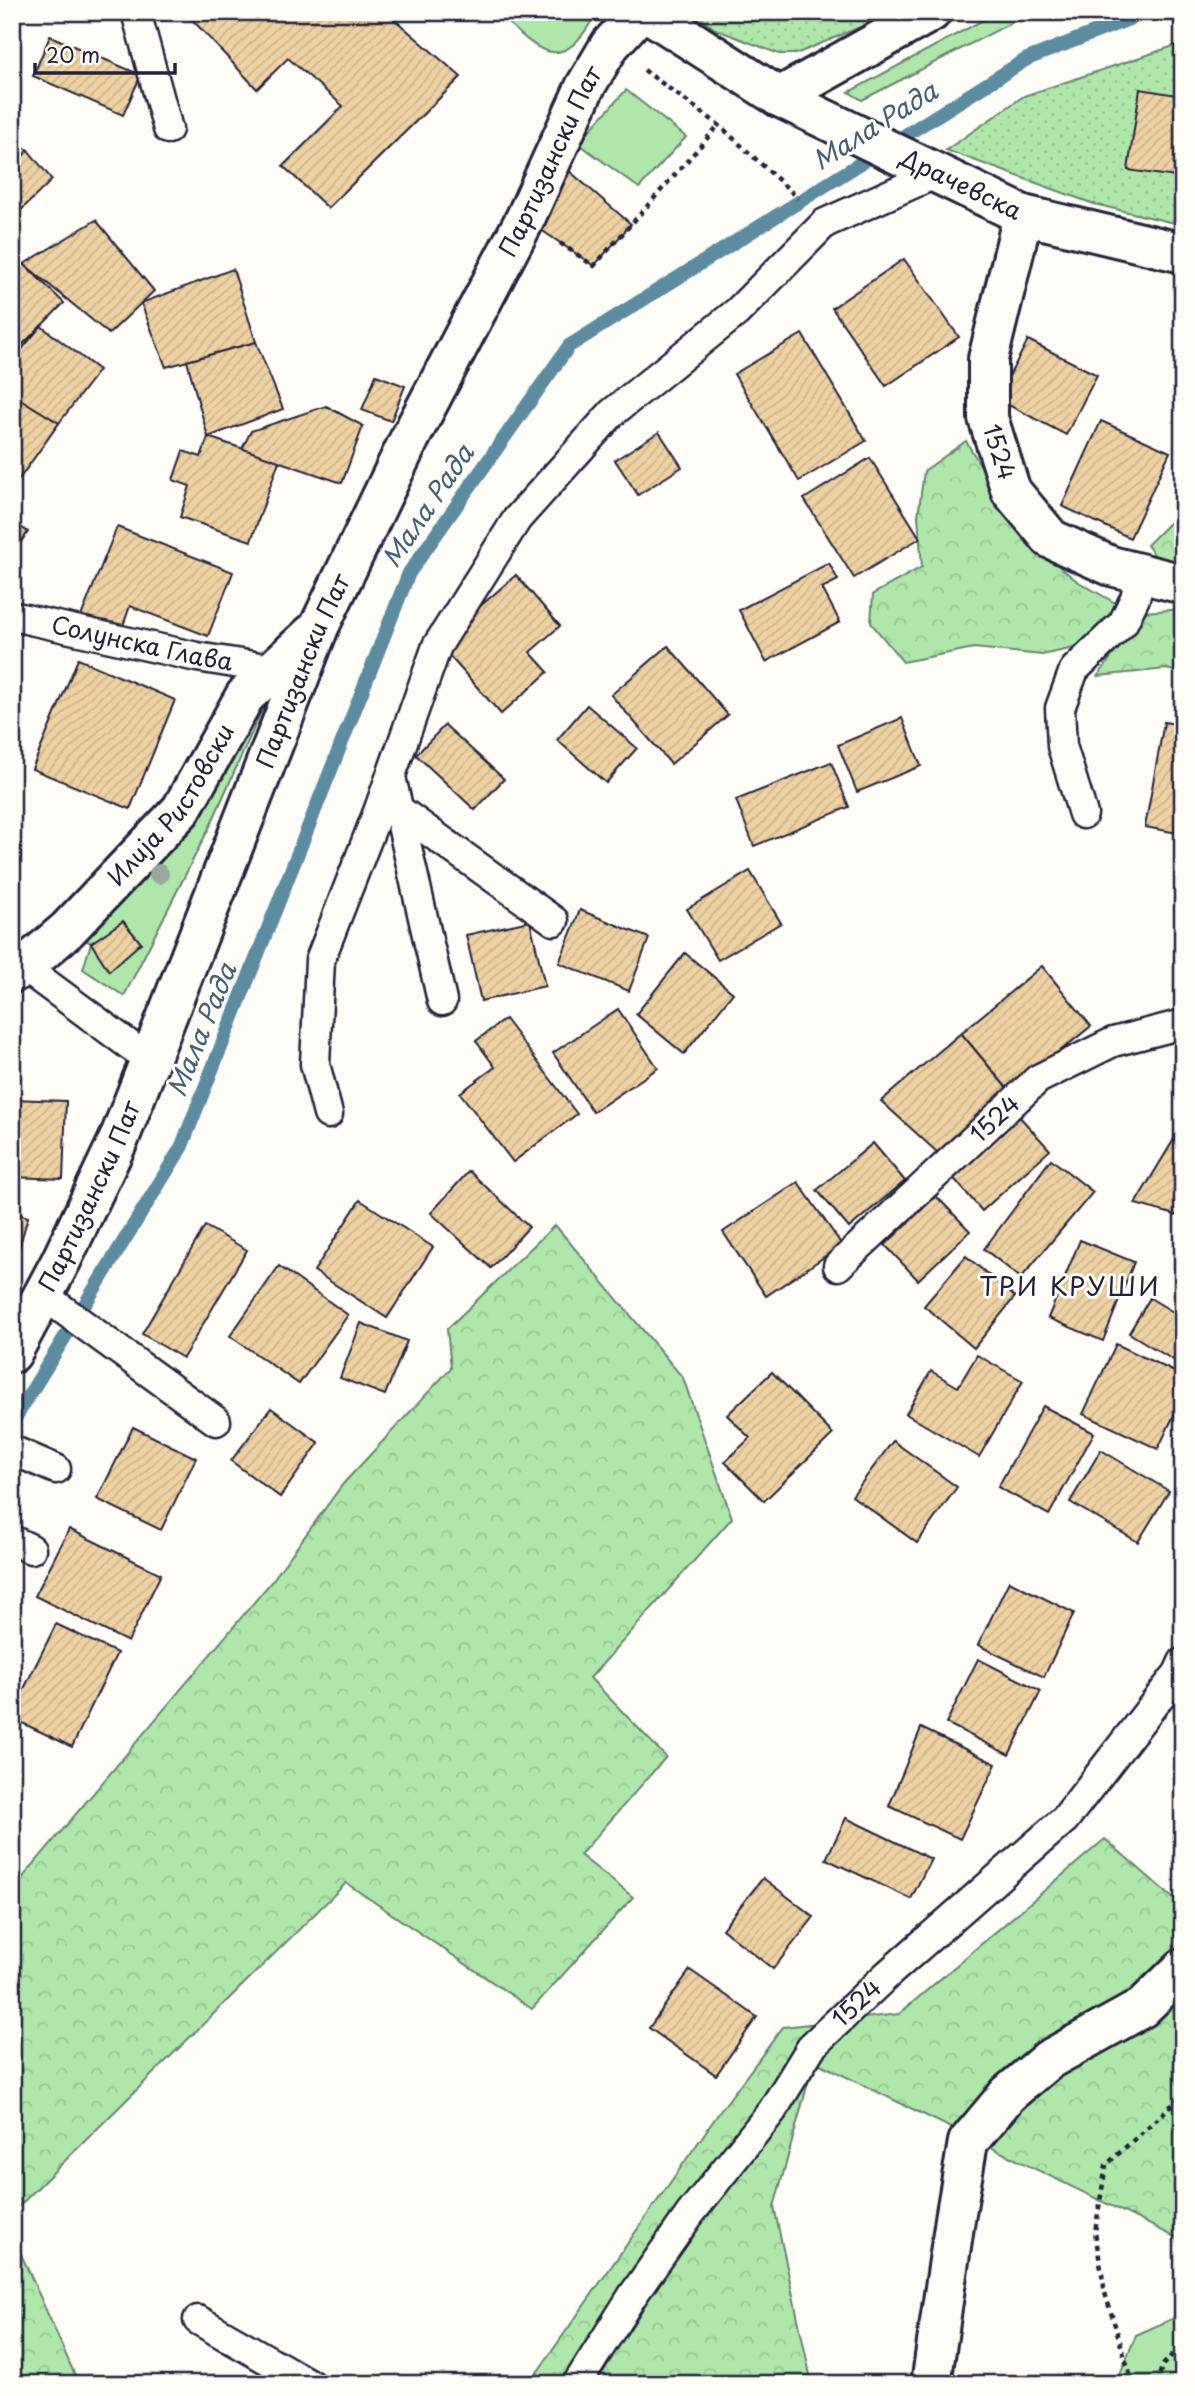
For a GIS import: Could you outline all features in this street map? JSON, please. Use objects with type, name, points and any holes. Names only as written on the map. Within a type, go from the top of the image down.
[{"type":"street","name":"Партизански Пат","points":[[12,1353],[52,1302],[151,1061],[319,627],[410,438],[526,219],[585,87],[610,45],[640,12]]},
{"type":"street","name":"Драчевска","points":[[648,12],[779,97],[1023,215],[1183,253]]},
{"type":"street","points":[[779,97],[931,12]]},
{"type":"street","name":"1524","points":[[1023,215],[988,359],[988,418],[1011,491],[1051,539],[1111,566],[1183,584]]},
{"type":"street","name":"Илија Ристовски","points":[[18,970],[67,930],[181,810],[246,696],[319,627]]},
{"type":"street","points":[[931,2384],[954,2219],[968,2142],[1008,2094],[1048,2060],[1142,2008],[1183,1968]]},
{"type":"lane","points":[[136,12],[168,129]]},
{"type":"lane","points":[[328,1114],[315,1064],[320,960],[391,777],[437,646],[517,519],[612,413],[737,312],[825,223],[935,174]]},
{"type":"lane","points":[[1083,814],[1062,746],[1060,708],[1074,670],[1123,622],[1135,598],[1141,573]]},
{"type":"lane","name":"Солунска Глава","points":[[12,616],[197,657],[272,669]]},
{"type":"lane","points":[[391,777],[442,1001]]},
{"type":"lane","points":[[399,810],[554,921]]},
{"type":"lane","points":[[18,970],[151,1061]]},
{"type":"lane","name":"1524","points":[[838,1266],[1038,1079],[1113,1042],[1183,1024]]},
{"type":"lane","points":[[52,1302],[216,1421]]},
{"type":"lane","points":[[15,1452],[56,1469]]},
{"type":"lane","name":"1524","points":[[577,2384],[633,2295],[690,2214],[772,2111],[812,2046],[888,1973],[1065,1819],[1178,1673],[1183,1662]]},
{"type":"lane","points":[[198,2320],[310,2384]]},
{"type":"path","points":[[610,45],[719,125],[825,223]]},
{"type":"path","points":[[526,219],[594,266],[719,125]]},
{"type":"path","points":[[1133,2384],[1105,2293],[1095,2232],[1107,2165],[1183,2095]]},
{"type":"path","points":[[1157,2384],[1162,2367],[1183,2343]]},
{"type":"green space","points":[[496,12],[587,12],[591,22],[579,39],[567,49],[555,52],[532,44]]},
{"type":"green space","points":[[691,12],[890,12],[796,54],[779,54],[715,29]]},
{"type":"green space","points":[[998,12],[1032,12],[862,100],[849,92]]},
{"type":"green space","points":[[1183,43],[1183,225],[1094,204],[946,150],[1024,96]]},
{"type":"green space","points":[[626,90],[686,137],[639,188],[578,143]]},
{"type":"green space","points":[[966,441],[1000,499],[1033,545],[1077,581],[1124,608],[1092,644],[1042,655],[974,648],[903,662],[871,623],[873,594],[922,567],[918,516],[924,471]]},
{"type":"green space","points":[[1183,519],[1183,565],[1155,556],[1147,545],[1169,523]]},
{"type":"green space","points":[[1183,609],[1183,673],[1166,669],[1098,676],[1143,612]]},
{"type":"green space","points":[[274,683],[211,824],[124,996],[83,969],[91,943],[67,930]]},
{"type":"green space","points":[[555,1225],[683,1378],[732,1518],[590,1678],[666,1757],[580,1855],[633,1897],[532,2009],[346,1883],[12,2213],[12,1890],[272,1581],[343,1484],[451,1368],[447,1329]]},
{"type":"green space","points":[[1105,1839],[1183,1907],[1183,2241],[814,2061],[774,2207],[812,2384],[529,2384],[721,2110],[783,2027],[899,2014]]},
{"type":"green space","points":[[12,2234],[79,2384],[12,2384]]},
{"type":"green space","points":[[1183,2314],[1183,2384],[1116,2384],[1136,2335]]},
{"type":"building","points":[[185,12],[386,12],[461,77],[328,208],[283,166],[343,106],[288,58],[257,89]]},
{"type":"building","points":[[50,36],[141,75],[123,115],[33,76]]},
{"type":"building","points":[[1140,89],[1183,96],[1183,178],[1128,170]]},
{"type":"building","points":[[12,139],[28,150],[12,169]]},
{"type":"building","points":[[28,150],[52,180],[12,219],[12,169]]},
{"type":"building","points":[[553,157],[631,224],[594,266],[525,219]]},
{"type":"building","points":[[96,220],[154,291],[109,334],[24,264]]},
{"type":"building","points":[[904,259],[959,337],[886,386],[832,308]]},
{"type":"building","points":[[24,264],[64,303],[12,355],[12,276]]},
{"type":"building","points":[[233,269],[256,342],[166,367],[141,303]]},
{"type":"building","points":[[41,326],[99,370],[59,423],[12,394],[12,361]]},
{"type":"building","points":[[802,334],[866,441],[799,481],[734,374]]},
{"type":"building","points":[[1028,340],[1097,375],[1066,435],[997,399]]},
{"type":"building","points":[[256,342],[283,409],[208,437],[187,361]]},
{"type":"building","points":[[376,375],[405,386],[391,421],[362,410]]},
{"type":"building","points":[[12,394],[59,423],[12,489]]},
{"type":"building","points":[[326,406],[363,426],[342,483],[242,449],[251,431]]},
{"type":"building","points":[[1101,421],[1170,452],[1130,538],[1062,506]]},
{"type":"building","points":[[659,432],[682,467],[638,495],[615,460]]},
{"type":"building","points":[[208,437],[279,461],[251,541],[180,517],[190,486],[173,480],[183,451],[201,457]]},
{"type":"building","points":[[870,458],[920,538],[854,578],[804,499]]},
{"type":"building","points":[[12,521],[28,532],[12,554]]},
{"type":"building","points":[[117,527],[233,572],[208,636],[130,606],[120,634],[80,619]]},
{"type":"building","points":[[829,563],[838,580],[822,588],[840,622],[766,662],[739,610]]},
{"type":"building","points":[[516,575],[560,626],[530,652],[548,672],[501,714],[438,643]]},
{"type":"building","points":[[668,646],[728,715],[671,764],[611,695]]},
{"type":"building","points":[[78,659],[175,700],[130,809],[32,769]]},
{"type":"building","points":[[587,705],[637,748],[606,783],[557,740]]},
{"type":"building","points":[[902,718],[921,766],[857,792],[838,745]]},
{"type":"building","points":[[1164,722],[1183,725],[1183,834],[1145,827]]},
{"type":"building","points":[[445,725],[504,779],[475,810],[416,755]]},
{"type":"building","points":[[831,762],[849,807],[754,846],[736,800]]},
{"type":"building","points":[[750,871],[781,923],[718,960],[687,909]]},
{"type":"building","points":[[580,910],[649,938],[629,991],[559,963]]},
{"type":"building","points":[[123,921],[141,943],[109,971],[91,943]]},
{"type":"building","points":[[530,921],[545,986],[481,1001],[466,935]]},
{"type":"building","points":[[685,953],[733,993],[684,1054],[636,1014]]},
{"type":"building","points":[[1042,966],[1091,1026],[1010,1092],[961,1033]]},
{"type":"building","points":[[618,1009],[658,1068],[593,1112],[553,1053]]},
{"type":"building","points":[[505,1019],[577,1114],[513,1162],[460,1093],[495,1067],[476,1041]]},
{"type":"building","points":[[961,1033],[1010,1092],[939,1154],[881,1101]]},
{"type":"building","points":[[12,1099],[66,1101],[63,1179],[12,1177]]},
{"type":"building","points":[[1018,1115],[1050,1150],[982,1211],[951,1175]]},
{"type":"building","points":[[1176,1136],[1183,1138],[1183,1217],[1135,1204]]},
{"type":"building","points":[[873,1143],[905,1181],[849,1228],[817,1190]]},
{"type":"building","points":[[1051,1159],[1093,1192],[1021,1278],[984,1249]]},
{"type":"building","points":[[469,1171],[529,1227],[491,1268],[431,1213]]},
{"type":"building","points":[[798,1182],[842,1245],[766,1296],[723,1232]]},
{"type":"building","points":[[936,1196],[970,1231],[918,1280],[885,1245]]},
{"type":"building","points":[[360,1200],[433,1247],[387,1318],[314,1271]]},
{"type":"building","points":[[12,1212],[28,1217],[12,1272]]},
{"type":"building","points":[[205,1226],[247,1250],[183,1358],[142,1334]]},
{"type":"building","points":[[1080,1240],[1134,1262],[1103,1341],[1048,1318]]},
{"type":"building","points":[[966,1256],[1015,1297],[974,1348],[924,1306]]},
{"type":"building","points":[[279,1266],[348,1315],[299,1384],[230,1336]]},
{"type":"building","points":[[1150,1298],[1183,1318],[1183,1366],[1129,1333]]},
{"type":"building","points":[[361,1323],[407,1341],[385,1395],[340,1378]]},
{"type":"building","points":[[1116,1344],[1183,1376],[1183,1396],[1158,1449],[1083,1414]]},
{"type":"building","points":[[977,1355],[1023,1381],[979,1457],[906,1414],[931,1371],[958,1387]]},
{"type":"building","points":[[772,1372],[833,1434],[764,1501],[725,1462],[750,1438],[727,1415]]},
{"type":"building","points":[[1043,1406],[1094,1433],[1049,1515],[998,1487]]},
{"type":"building","points":[[271,1408],[319,1443],[280,1497],[231,1461]]},
{"type":"building","points":[[133,1427],[196,1458],[161,1530],[97,1499]]},
{"type":"building","points":[[893,1441],[957,1487],[917,1543],[852,1496]]},
{"type":"building","points":[[1101,1450],[1169,1491],[1138,1542],[1070,1502]]},
{"type":"building","points":[[69,1529],[161,1574],[128,1642],[35,1596]]},
{"type":"building","points":[[1009,1581],[1074,1613],[1044,1677],[978,1645]]},
{"type":"building","points":[[56,1624],[117,1653],[72,1747],[12,1718],[12,1713]]},
{"type":"building","points":[[978,1659],[1041,1691],[1009,1755],[946,1723]]},
{"type":"building","points":[[921,1728],[996,1764],[960,1839],[889,1806]]},
{"type":"building","points":[[846,1818],[931,1859],[911,1899],[826,1859]]},
{"type":"building","points":[[763,1878],[814,1917],[773,1969],[722,1929]]},
{"type":"building","points":[[690,1970],[757,2017],[716,2075],[649,2028]]},
{"type":"waterway","name":"Мала Рада","points":[[12,1423],[181,1148],[409,573],[569,346],[1027,59],[1147,12]]},
{"type":"district","name":"ТРИ КРУШИ","points":[[1070,1287]]}]
